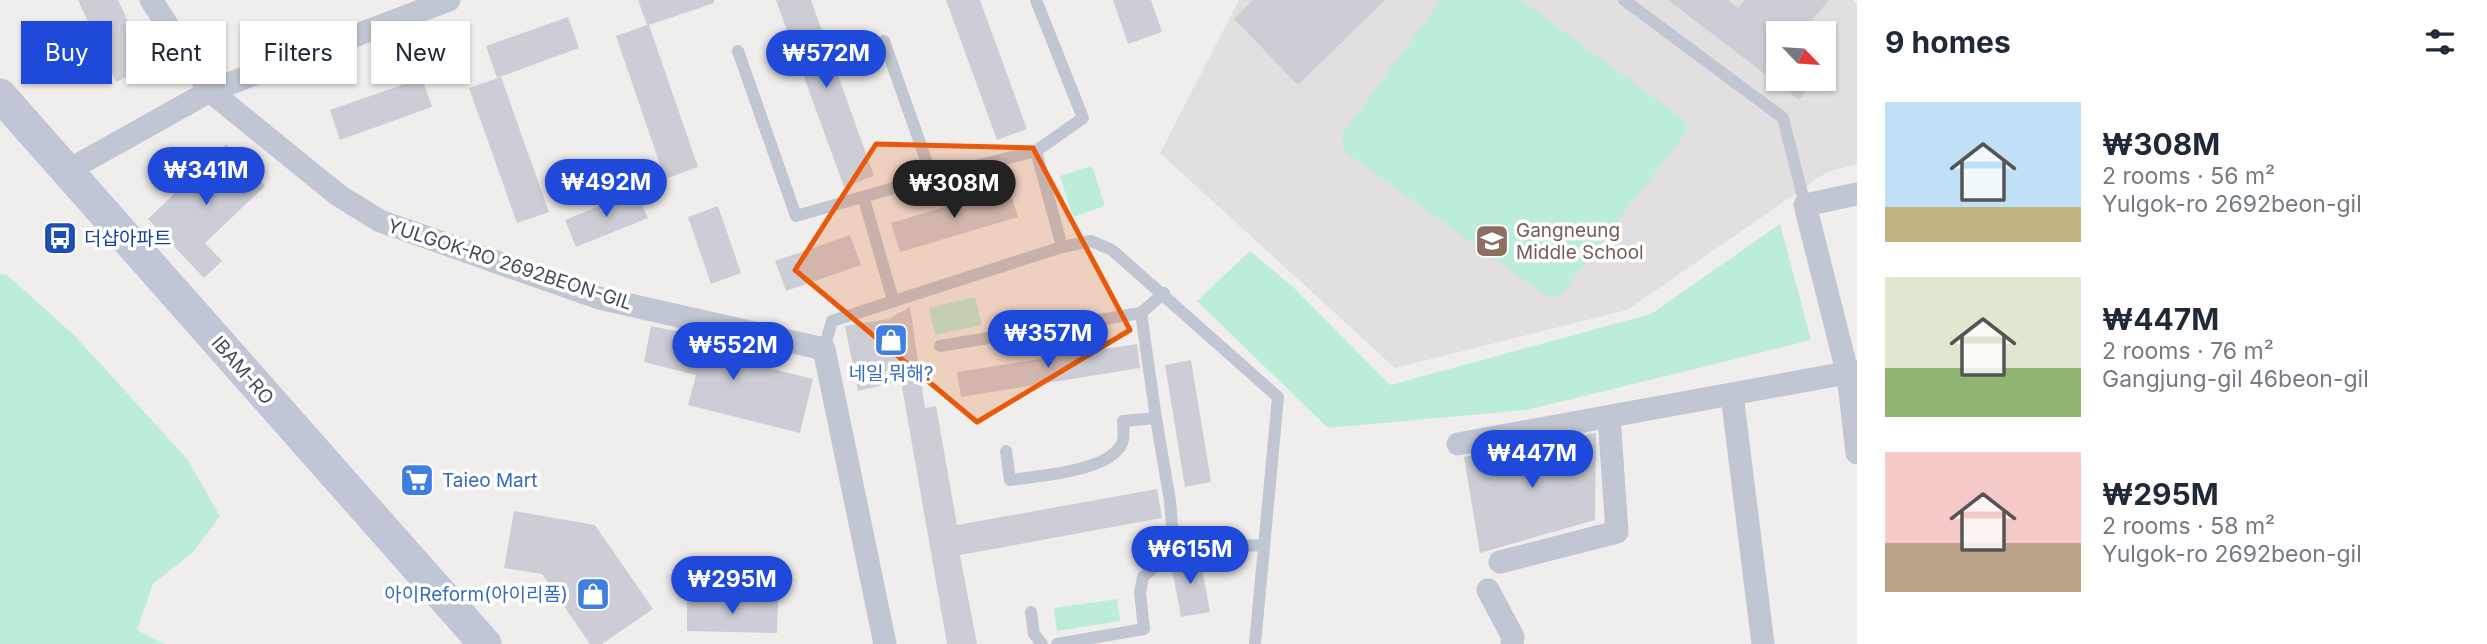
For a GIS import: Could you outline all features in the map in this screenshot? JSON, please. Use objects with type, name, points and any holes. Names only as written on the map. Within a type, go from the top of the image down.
[{"type":"street","name":"YULGOK-RO 2692BEON-GIL","points":[[150,0],[210,91],[338,195],[380,221],[599,298],[824,349]]},
{"type":"street","points":[[67,171],[210,91],[449,0]]},
{"type":"street","name":"IBAM-RO","points":[[0,95],[485,644]]},
{"type":"street","points":[[1857,194],[1805,205],[1852,373],[1857,453]]},
{"type":"street","points":[[824,349],[885,644]]},
{"type":"street","points":[[1458,444],[1852,373]]},
{"type":"street","points":[[1732,395],[1763,644]]},
{"type":"street","points":[[1500,562],[1617,532],[1609,417]]},
{"type":"street","points":[[1488,590],[1513,637],[1512,644]]},
{"type":"lane","points":[[738,51],[796,216],[1036,151],[1083,118],[1036,0]]},
{"type":"lane","points":[[1624,0],[1783,118],[1805,205]]},
{"type":"lane","points":[[884,41],[932,177]]},
{"type":"lane","points":[[1036,151],[1062,247]]},
{"type":"lane","points":[[864,199],[893,300]]},
{"type":"lane","points":[[824,349],[832,321],[893,300],[1062,247],[1091,241],[1112,250],[1164,293],[1278,397],[1255,644]]},
{"type":"lane","points":[[940,346],[1141,313],[1164,293]]},
{"type":"lane","points":[[1141,313],[1170,501],[1174,549]]},
{"type":"lane","points":[[1006,451],[1010,480],[1075,472],[1115,452],[1123,443],[1124,421],[1156,418]]},
{"type":"lane","points":[[1057,644],[1144,629],[1140,592],[1143,577],[1174,549],[1264,545]]},
{"type":"lane","points":[[1031,612],[1034,634],[1042,644]]},
{"type":"highlighted area","points":[[876,144],[1033,148],[1130,330],[977,422],[795,270]]},
{"type":"shaded area","name":"Gangneung Middle School","points":[[1239,0],[1853,0],[1857,5],[1857,164],[1827,172],[1627,310],[1395,368],[1160,153]]},
{"type":"green space","points":[[1441,0],[1521,0],[1683,119],[1688,130],[1559,297],[1548,297],[1344,151],[1342,135]]},
{"type":"green space","points":[[1092,166],[1105,206],[1073,217],[1060,176]]},
{"type":"green space","points":[[1780,224],[1811,340],[1527,410],[1328,428],[1197,301],[1250,251],[1294,288],[1390,385],[1651,314]]},
{"type":"green space","points":[[0,274],[7,275],[75,336],[187,459],[220,516],[194,551],[153,584],[137,630],[165,644],[0,644]]},
{"type":"green space","points":[[975,297],[982,325],[935,335],[929,308]]},
{"type":"green space","points":[[1117,599],[1120,621],[1057,631],[1054,608]]},
{"type":"building","points":[[78,0],[118,0],[128,21],[126,77],[116,82],[112,73],[112,21],[88,21]]},
{"type":"building","points":[[638,0],[714,0],[714,3],[649,25],[698,167],[665,179],[616,36],[647,25]]},
{"type":"building","points":[[776,0],[811,0],[874,176],[844,187]]},
{"type":"building","points":[[946,0],[980,0],[1027,129],[997,140]]},
{"type":"building","points":[[1113,0],[1151,0],[1162,32],[1128,44]]},
{"type":"building","points":[[1253,0],[1385,0],[1298,85],[1234,19]]},
{"type":"building","points":[[1668,0],[1728,0],[1738,8],[1745,0],[1829,0],[1811,21],[1766,21],[1766,75]]},
{"type":"building","points":[[568,17],[579,48],[497,78],[486,46]]},
{"type":"building","points":[[501,77],[549,212],[517,223],[469,88]]},
{"type":"building","points":[[405,84],[424,84],[432,107],[340,140],[330,110]]},
{"type":"building","points":[[1787,91],[1806,91],[1799,100]]},
{"type":"building","points":[[226,144],[265,186],[205,243],[222,261],[204,278],[148,219]]},
{"type":"building","points":[[1009,188],[1018,217],[900,252],[891,223]]},
{"type":"building","points":[[636,191],[648,218],[576,247],[565,220]]},
{"type":"building","points":[[718,206],[741,273],[711,284],[688,217]]},
{"type":"building","points":[[850,235],[861,265],[786,291],[775,261]]},
{"type":"building","points":[[910,307],[925,408],[936,406],[957,525],[1157,489],[1162,518],[960,555],[977,644],[947,644],[901,381],[858,391],[845,326],[889,319]]},
{"type":"building","points":[[651,326],[700,336],[693,349],[813,379],[800,433],[688,405],[696,375],[644,362]]},
{"type":"building","points":[[1137,344],[1140,368],[961,397],[957,372]]},
{"type":"building","points":[[1191,360],[1211,482],[1185,487],[1165,365]]},
{"type":"building","points":[[1596,433],[1595,520],[1480,553],[1464,457]]},
{"type":"building","points":[[514,511],[595,525],[653,609],[602,644],[590,644],[542,574],[504,568]]},
{"type":"building","points":[[1200,557],[1210,612],[1181,617],[1171,564],[1178,558]]},
{"type":"building","points":[[687,599],[778,601],[777,633],[687,631]]},
{"type":"place","name":"더샵아파트","points":[[60,238]]},
{"type":"place","name":"Gangneung Middle School","points":[[1492,241]]},
{"type":"place","name":"네일,뭐해?","points":[[891,340]]},
{"type":"place","name":"Taieo Mart","points":[[417,480]]},
{"type":"place","name":"아이Reform(아이리폼)","points":[[593,594]]}]
